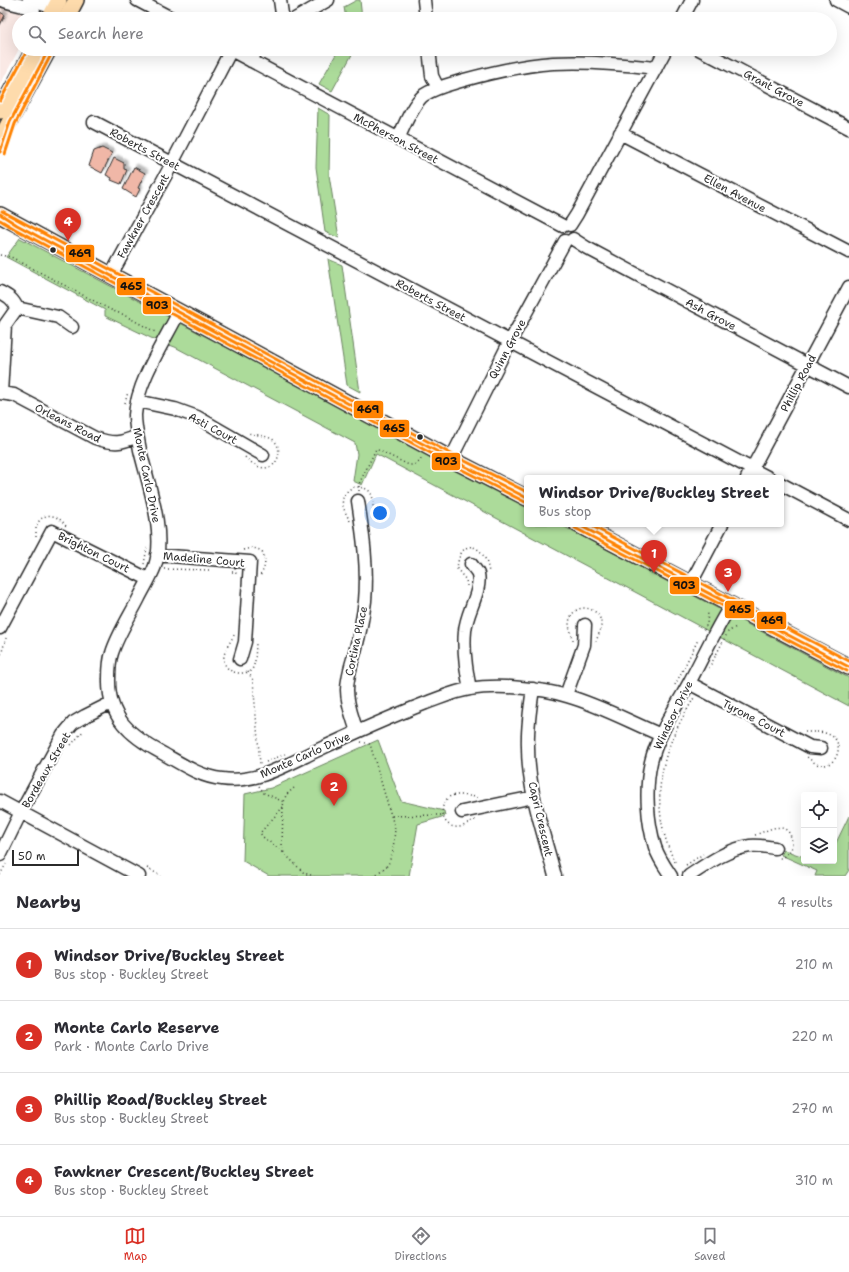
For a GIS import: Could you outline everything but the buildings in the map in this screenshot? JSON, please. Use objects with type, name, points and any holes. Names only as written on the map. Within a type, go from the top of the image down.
[{"type":"main road","points":[[70,12],[76,0]]},
{"type":"main road","points":[[53,12],[58,2]]},
{"type":"main road","points":[[0,139],[5,116],[31,56]]},
{"type":"main road","points":[[0,152],[5,116],[44,56]]},
{"type":"main road","points":[[0,217],[111,274],[451,459],[524,496]]},
{"type":"main road","points":[[583,527],[849,667]]},
{"type":"street","points":[[30,0],[45,5],[58,2]]},
{"type":"street","points":[[137,0],[160,12]]},
{"type":"street","points":[[280,0],[282,12]]},
{"type":"street","points":[[307,12],[328,0]]},
{"type":"street","points":[[424,0],[425,12]]},
{"type":"street","points":[[686,12],[692,0]]},
{"type":"street","points":[[5,1],[26,7],[33,12]]},
{"type":"street","name":"Fawkner Crescent","points":[[111,274],[172,163],[227,56]]},
{"type":"street","name":"McPherson Street","points":[[241,56],[566,226]]},
{"type":"street","points":[[251,61],[254,56]]},
{"type":"street","points":[[430,56],[432,76],[438,88]]},
{"type":"street","points":[[569,240],[576,234],[575,230],[566,226],[578,214],[662,56]]},
{"type":"street","name":"Grant Grove","points":[[712,56],[849,128]]},
{"type":"street","points":[[398,139],[416,103],[423,96],[438,88],[518,67],[553,63],[604,63],[656,68]]},
{"type":"street","name":"Roberts Street","points":[[94,122],[510,341],[749,473]]},
{"type":"street","name":"Ellen Avenue","points":[[620,133],[849,252]]},
{"type":"street","name":"Quinn Grove","points":[[451,459],[510,341],[569,240]]},
{"type":"street","name":"Ash Grove","points":[[569,240],[587,248],[849,387]]},
{"type":"street","name":"Phillip Road","points":[[749,473],[849,287]]},
{"type":"street","points":[[0,292],[9,296],[17,308]]},
{"type":"street","points":[[1,393],[2,324],[17,308]]},
{"type":"street","points":[[17,308],[58,317],[72,327]]},
{"type":"street","name":"Monte Carlo Drive","points":[[179,312],[143,381],[137,401],[135,415],[137,436],[156,515],[159,536],[154,566],[145,577],[112,654],[109,675],[111,703],[120,720],[132,733],[147,745],[212,778],[244,780],[256,783],[262,776],[359,737],[424,704],[470,689],[502,687],[533,689],[566,695],[661,735]]},
{"type":"street","name":"Orleans Road","points":[[1,393],[14,395],[95,438],[109,443],[123,442],[137,436]]},
{"type":"street","name":"Asti Court","points":[[137,401],[175,409],[198,417],[263,455]]},
{"type":"street","points":[[784,486],[849,520]]},
{"type":"street","name":"Cortina Place","points":[[358,501],[364,544],[365,601],[361,626],[348,673],[347,691],[349,705],[359,737]]},
{"type":"street","points":[[691,583],[720,527]]},
{"type":"street","name":"Brighton Court","points":[[4,630],[52,532],[145,577]]},
{"type":"street","name":"Madeline Court","points":[[157,555],[250,562],[245,642],[240,659]]},
{"type":"street","points":[[470,689],[464,646],[465,629],[478,583],[478,573],[471,564]]},
{"type":"street","name":"Windsor Drive","points":[[674,871],[664,866],[655,847],[649,810],[648,786],[651,762],[661,735],[694,686],[731,605]]},
{"type":"street","points":[[566,695],[584,645],[585,625]]},
{"type":"street","name":"Tyrone Court","points":[[694,686],[810,747],[821,748]]},
{"type":"street","name":"Capri Crescent","points":[[533,689],[528,721],[528,749],[534,797],[555,876]]},
{"type":"street","name":"Bordeaux Street","points":[[3,858],[21,812],[63,735],[73,723],[111,703]]},
{"type":"street","points":[[462,812],[534,797]]},
{"type":"street","points":[[0,801],[140,876]]},
{"type":"street","points":[[689,876],[708,863],[732,851],[751,846],[775,848]]},
{"type":"path","points":[[0,255],[11,257],[158,333],[160,329]]},
{"type":"path","points":[[125,405],[130,388]]},
{"type":"path","points":[[358,501],[359,487],[376,449],[409,466],[419,463],[421,459]]},
{"type":"path","points":[[352,525],[344,510],[342,500],[347,490],[353,487],[359,487]]},
{"type":"path","points":[[35,541],[36,529],[39,522],[43,518],[50,515],[56,516],[63,520],[69,530]]},
{"type":"path","points":[[145,577],[148,543]]},
{"type":"path","points":[[163,569],[214,570]]},
{"type":"path","points":[[229,571],[235,572],[239,578]]},
{"type":"path","points":[[574,644],[569,628],[569,620],[574,612],[580,608],[585,608],[597,614],[600,618],[601,626],[593,649]]},
{"type":"path","points":[[703,631],[707,624],[708,612]]},
{"type":"path","points":[[674,871],[664,836],[660,815],[659,795],[661,774],[665,756],[694,686],[728,632],[736,627]]},
{"type":"path","points":[[0,658],[5,639],[4,630]]},
{"type":"path","points":[[236,632],[227,647],[224,657],[227,668],[237,673],[248,672],[253,680],[260,764]]},
{"type":"path","points":[[674,687],[700,638]]},
{"type":"path","points":[[68,749],[80,732],[86,728]]},
{"type":"path","points":[[359,737],[368,739]]},
{"type":"path","points":[[359,737],[370,744],[394,829],[393,851],[388,865],[374,876]]},
{"type":"path","points":[[256,783],[264,793],[284,802]]},
{"type":"path","points":[[284,853],[282,846],[283,806],[286,795],[294,788]]},
{"type":"path","points":[[283,806],[260,832],[263,838],[284,853],[304,873],[314,876]]},
{"type":"path","points":[[391,816],[442,814]]},
{"type":"path","points":[[0,875],[3,858]]},
{"type":"shaded area","points":[[0,0],[45,0],[39,12],[12,12],[12,56],[15,56],[0,85]]},
{"type":"green space","points":[[357,0],[360,0],[361,12],[345,12],[344,7]]},
{"type":"green space","points":[[335,56],[351,56],[332,91],[319,84]]},
{"type":"green space","points":[[318,108],[330,115],[329,175],[339,238],[325,232],[316,167]]},
{"type":"green space","points":[[20,238],[524,505],[524,527],[565,527],[849,678],[849,706],[376,454],[362,485],[353,481],[357,454],[355,443],[175,347],[151,338],[105,316],[105,310],[6,257]]},
{"type":"green space","points":[[328,259],[342,265],[360,392],[347,385]]},
{"type":"green space","points":[[378,740],[401,801],[444,811],[445,816],[418,824],[409,876],[269,876],[243,861],[245,794],[271,788]]},
{"type":"green space","points":[[849,816],[849,870],[845,876],[815,876],[817,871],[801,864],[837,864],[837,841]]},
{"type":"green space","points":[[784,850],[801,856],[801,864],[781,855]]},
{"type":"transit line","name":"469","points":[[0,101],[24,56]]},
{"type":"transit line","name":"465","points":[[0,152],[10,122],[45,56]]},
{"type":"transit line","name":"903","points":[[5,154],[15,124],[50,56]]},
{"type":"transit line","name":"469","points":[[2,211],[453,455],[524,490]]},
{"type":"transit line","name":"465","points":[[0,214],[17,225],[451,459],[524,496]]},
{"type":"transit line","name":"903","points":[[0,220],[449,463],[524,501]]},
{"type":"transit line","name":"465","points":[[583,527],[849,667]]},
{"type":"transit line","name":"469","points":[[594,527],[849,661]]},
{"type":"transit line","name":"903","points":[[575,528],[847,671]]},
{"type":"place","name":"Fawkner Crescent/Buckley Street","points":[[68,241]]},
{"type":"place","name":"Windsor Drive/Buckley Street","points":[[654,573]]},
{"type":"place","name":"Phillip Road/Buckley Street","points":[[728,592]]},
{"type":"place","name":"Monte Carlo Reserve","points":[[334,806]]}]
